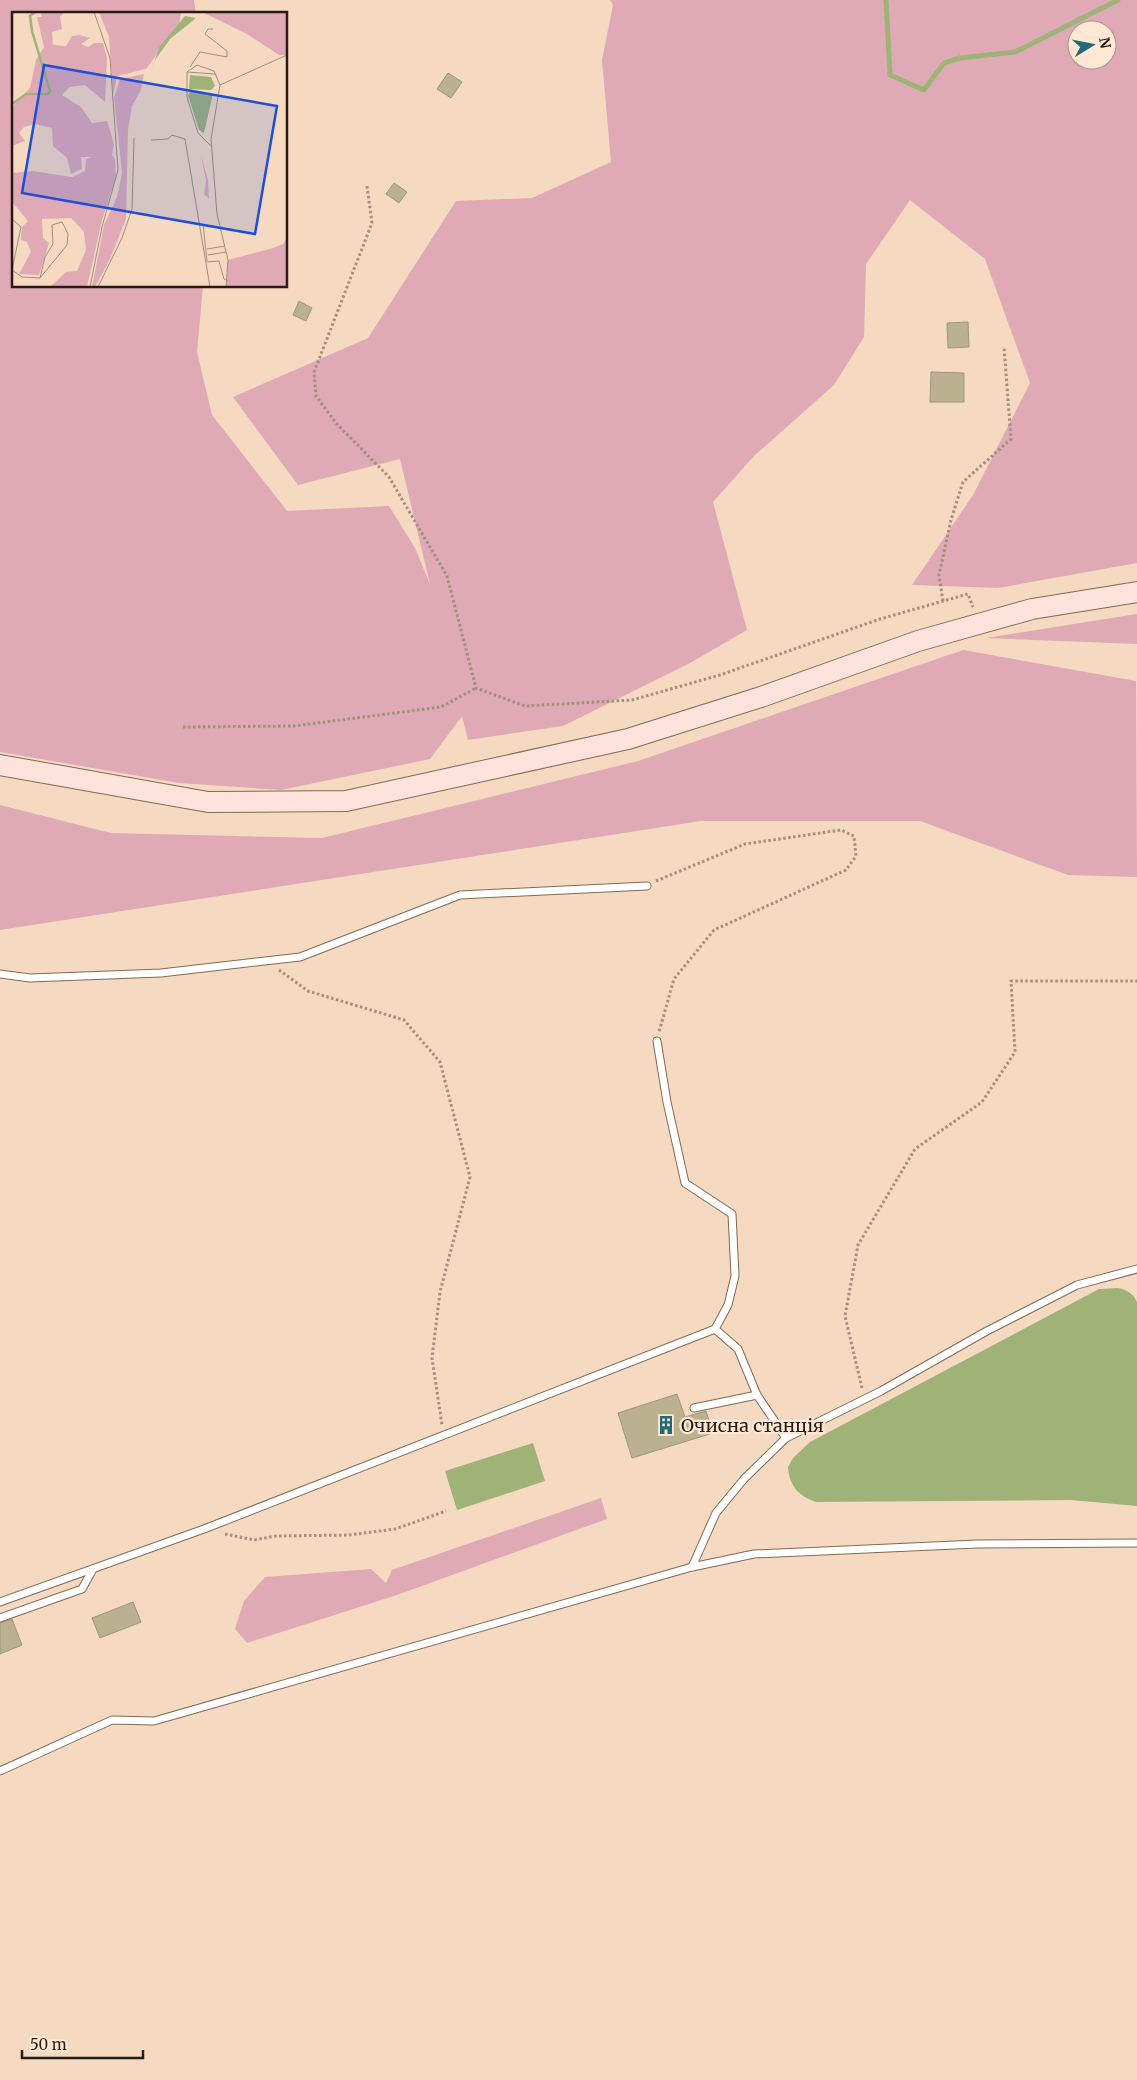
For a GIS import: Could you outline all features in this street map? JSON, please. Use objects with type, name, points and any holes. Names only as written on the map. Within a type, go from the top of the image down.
[{"type":"main road","points":[[0,765],[208,802],[346,801],[628,738],[761,697],[918,641],[1032,609],[1137,592]]},
{"type":"lane","points":[[0,974],[30,978],[161,973],[300,957],[460,895],[647,886]]},
{"type":"lane","points":[[0,1602],[204,1530],[715,1329],[728,1305],[736,1276],[732,1214],[685,1183],[667,1102],[657,1041]]},
{"type":"lane","points":[[692,1567],[716,1513],[744,1479],[786,1438],[865,1399],[985,1332],[1076,1285],[1137,1269]]},
{"type":"lane","points":[[715,1329],[738,1349],[757,1395],[786,1438]]},
{"type":"lane","points":[[694,1408],[757,1395]]},
{"type":"lane","points":[[0,1772],[112,1720],[154,1721],[692,1567],[754,1554],[977,1544],[1137,1543]]},
{"type":"lane","points":[[0,1618],[82,1588],[93,1569]]},
{"type":"path","points":[[367,186],[372,223],[314,372],[316,396],[336,423],[389,477],[447,576],[476,688]]},
{"type":"path","points":[[943,601],[939,575],[951,520],[963,482],[1011,438],[1004,347]]},
{"type":"path","points":[[183,726],[294,726],[441,707],[476,688],[524,706],[632,700],[720,675],[880,619],[968,594],[981,623]]},
{"type":"path","points":[[647,886],[745,844],[841,830],[854,836],[856,856],[846,870],[714,930],[674,978],[657,1041]]},
{"type":"path","points":[[266,961],[308,991],[404,1020],[440,1062],[470,1177],[440,1292],[432,1358],[444,1436]]},
{"type":"path","points":[[865,1399],[845,1316],[858,1244],[915,1149],[982,1102],[1015,1052],[1011,981],[1137,981]]},
{"type":"path","points":[[204,1530],[254,1540],[276,1536],[349,1535],[395,1529],[446,1511]]},
{"type":"shaded area","points":[[0,0],[194,0],[196,12],[12,12],[12,288],[203,288],[197,352],[212,415],[287,511],[389,506],[415,548],[430,584],[400,459],[298,485],[233,397],[368,338],[456,201],[532,198],[611,162],[602,60],[613,5],[610,0],[1137,0],[1137,563],[998,588],[912,585],[973,495],[1030,383],[985,259],[910,200],[866,264],[864,337],[834,385],[754,456],[713,502],[747,630],[690,663],[563,726],[468,740],[462,716],[430,759],[281,790],[179,783],[0,752]]},
{"type":"shaded area","points":[[1137,614],[1137,644],[986,638]]},
{"type":"shaded area","points":[[963,650],[1136,681],[1137,877],[1068,875],[920,821],[701,821],[0,930],[0,805],[111,833],[322,838],[638,761]]},
{"type":"shaded area","points":[[1118,1288],[1129,1292],[1137,1302],[1137,1506],[1071,1500],[816,1502],[800,1493],[790,1480],[788,1467],[793,1458],[810,1442],[1099,1289]]},
{"type":"shaded area","points":[[533,1443],[545,1481],[457,1510],[445,1471]]},
{"type":"shaded area","points":[[601,1498],[607,1519],[397,1595],[247,1643],[235,1629],[244,1601],[265,1577],[371,1569],[386,1583],[392,1570]]},
{"type":"building","points":[[448,73],[462,82],[451,98],[437,89]]},
{"type":"building","points":[[394,183],[407,192],[399,203],[386,194]]},
{"type":"building","points":[[299,301],[312,308],[306,321],[293,315]]},
{"type":"building","points":[[968,322],[969,347],[948,348],[947,323]]},
{"type":"building","points":[[931,372],[964,373],[964,402],[930,402]]},
{"type":"building","name":"Очисна станція","points":[[677,1394],[685,1417],[706,1411],[713,1433],[632,1458],[618,1413]]},
{"type":"building","points":[[133,1602],[141,1622],[100,1638],[92,1618]]},
{"type":"building","points":[[12,1619],[22,1645],[0,1654],[0,1623]]},
{"type":"waterway","points":[[886,0],[890,75],[924,90],[944,63],[960,58],[1015,52],[1118,0]]},
{"type":"place","name":"Очисна станція","points":[[666,1425]]}]
